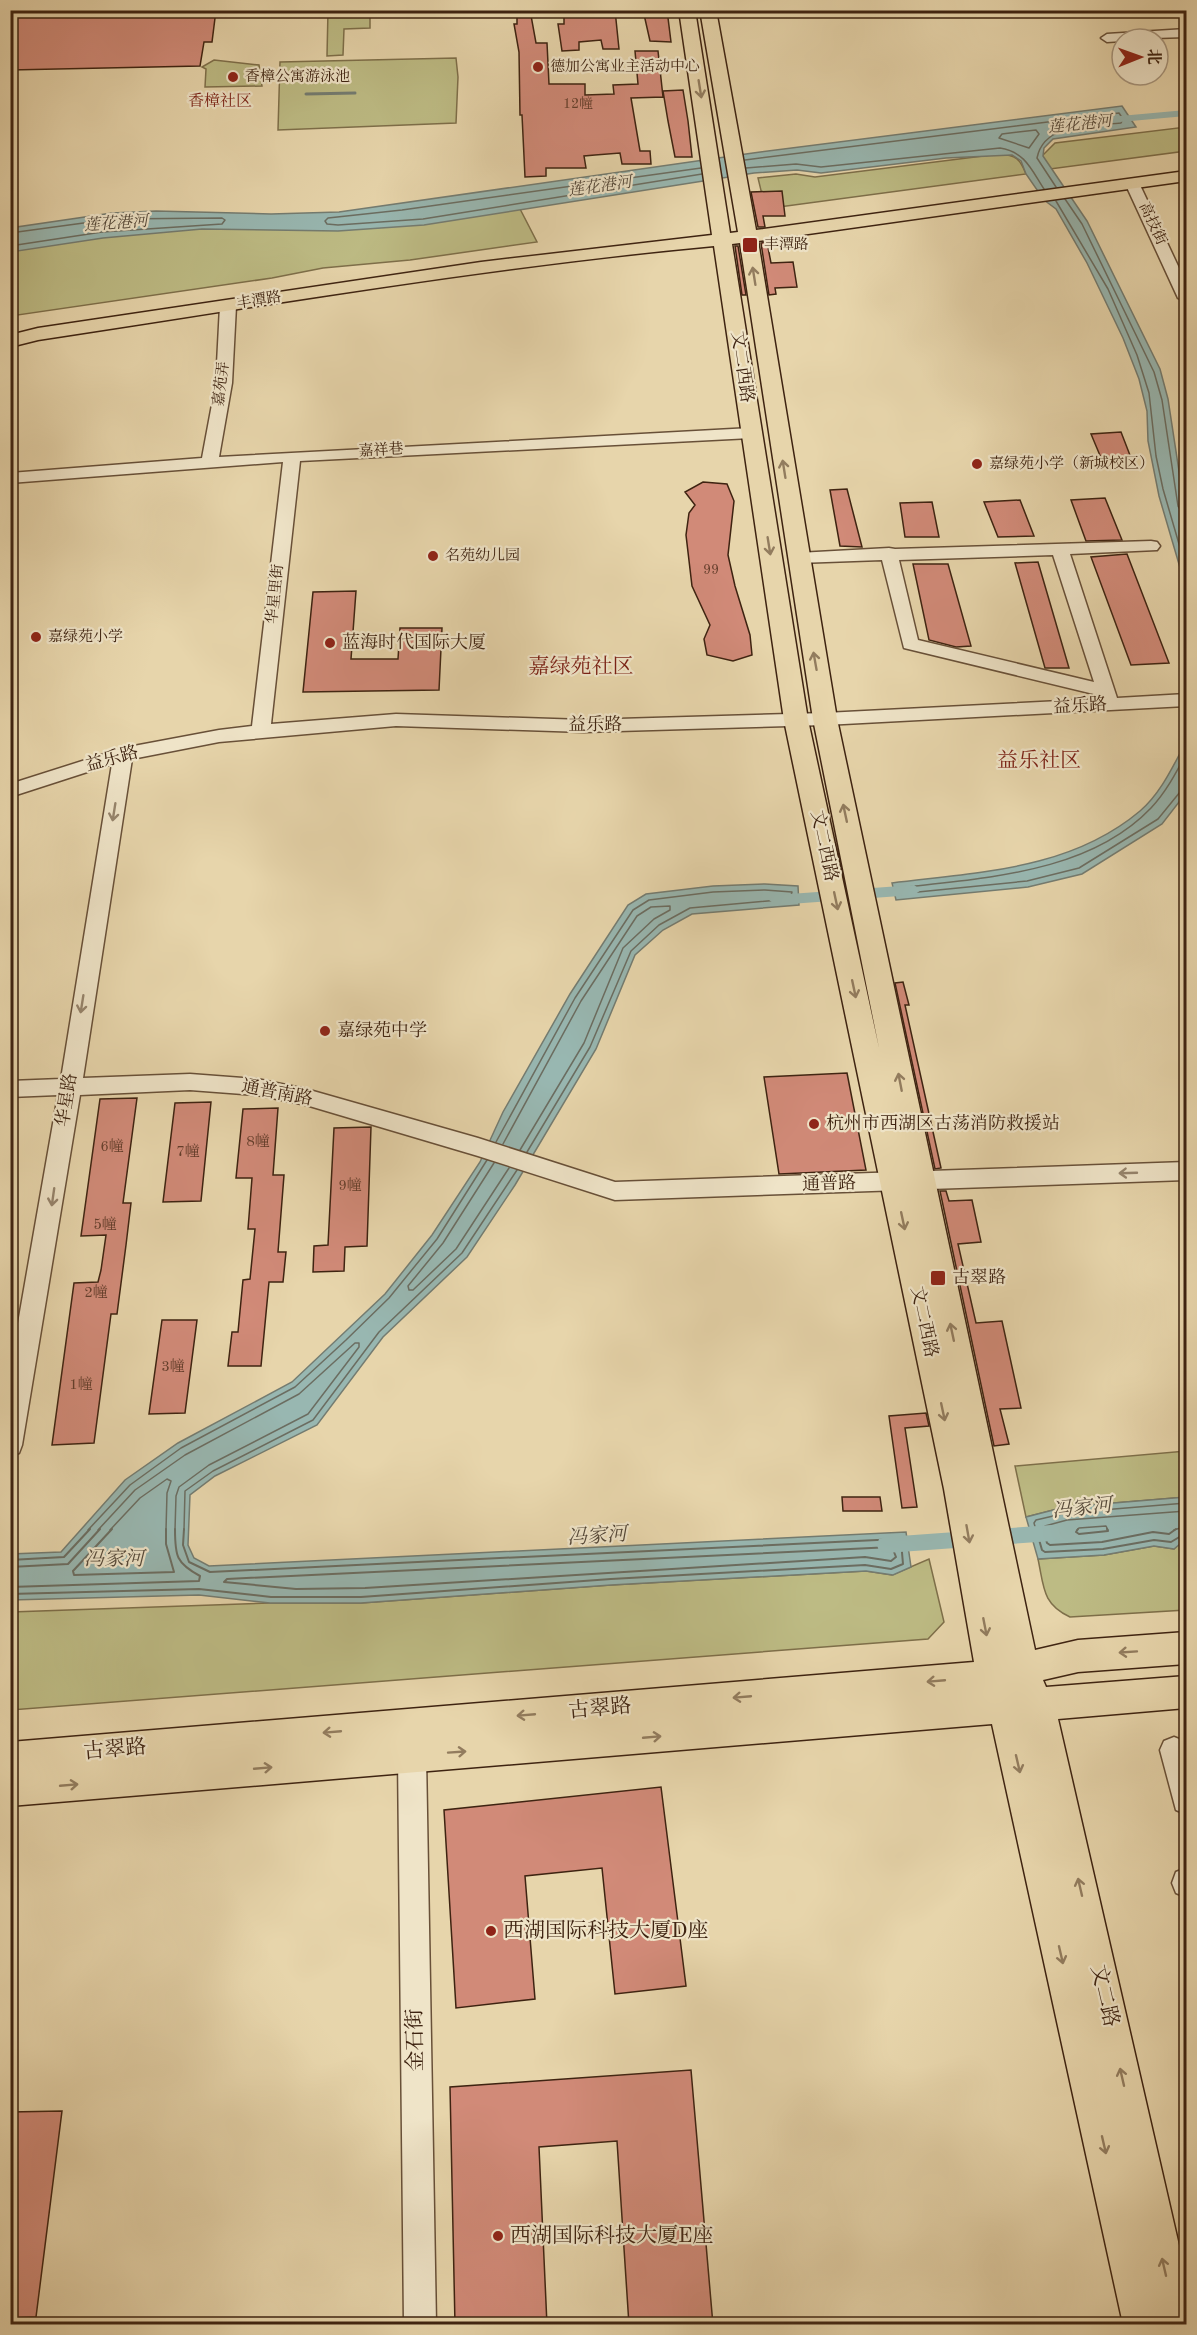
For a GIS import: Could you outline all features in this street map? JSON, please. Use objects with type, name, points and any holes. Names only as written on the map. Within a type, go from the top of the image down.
[{"type":"main road","name":"文二西路","points":[[687,10],[796,720],[829,871],[856,932]]},
{"type":"main road","name":"文二西路","points":[[708,10],[739,184],[825,719],[856,870],[856,932],[1014,1689]]},
{"type":"main road","name":"丰潭路","points":[[10,326],[243,290],[481,258],[609,237],[746,231],[1028,191],[1186,162]]},
{"type":"main road","name":"丰潭路","points":[[1071,184],[1132,183],[1186,176]]},
{"type":"main road","name":"丰潭路","points":[[10,341],[38,334],[722,233]]},
{"type":"main road","name":"古翠路","points":[[10,1790],[412,1756],[1014,1689],[1078,1656],[1186,1647]]},
{"type":"main road","name":"古翠路","points":[[10,1759],[1014,1689],[1186,1692]]},
{"type":"main road","name":"文二路","points":[[1014,1689],[1144,2325]]},
{"type":"main road","name":"文二路","points":[[1014,1689],[1047,1742],[1177,2325]]},
{"type":"street","points":[[1107,38],[1186,33]]},
{"type":"street","name":"高技街","points":[[1132,183],[1186,298]]},
{"type":"street","points":[[1166,255],[1186,254]]},
{"type":"street","name":"嘉苑弄","points":[[210,462],[224,383],[228,306]]},
{"type":"street","name":"嘉祥巷","points":[[10,478],[292,456],[751,433]]},
{"type":"street","name":"华星里街","points":[[261,732],[292,456]]},
{"type":"street","points":[[798,558],[1151,546]]},
{"type":"street","points":[[1060,549],[1107,698]]},
{"type":"street","points":[[889,554],[909,644],[1107,698]]},
{"type":"street","name":"益乐路","points":[[10,791],[123,754],[219,736],[396,720],[584,726],[825,719],[1107,698],[1185,700]]},
{"type":"street","name":"华星路","points":[[10,1445],[40,1257],[48,1230],[69,1085],[123,754]]},
{"type":"street","name":"通普南路","points":[[10,1089],[190,1082],[257,1087],[306,1098],[478,1147]]},
{"type":"street","name":"通普路","points":[[478,1147],[615,1191],[1186,1171]]},
{"type":"street","points":[[1174,1750],[1186,1800]]},
{"type":"street","name":"金石街","points":[[412,1756],[420,2325]]},
{"type":"shaded area","points":[[328,11],[343,11],[343,17],[370,16],[370,28],[344,29],[343,55],[327,56]]},
{"type":"shaded area","points":[[456,58],[458,77],[456,123],[278,130],[280,62]]},
{"type":"shaded area","name":"香樟公寓游泳池","points":[[214,60],[259,65],[262,86],[205,87],[206,69],[202,67]]},
{"type":"shaded area","points":[[1186,127],[1186,151],[1050,169],[1042,156],[1055,143]]},
{"type":"shaded area","points":[[999,154],[1010,155],[1017,159],[1026,174],[779,207],[764,203],[758,178],[796,174],[815,177]]},
{"type":"shaded area","points":[[518,205],[537,242],[410,260],[323,268],[272,278],[11,316],[10,246],[118,231]]},
{"type":"shaded area","points":[[1186,1451],[1186,1497],[1065,1507],[1026,1517],[1015,1466]]},
{"type":"shaded area","points":[[1186,1539],[1186,1610],[1070,1617],[1054,1606],[1043,1586],[1038,1559],[1104,1555],[1154,1546],[1174,1549]]},
{"type":"shaded area","points":[[929,1559],[944,1622],[928,1639],[11,1710],[11,1612],[270,1603],[361,1603],[611,1585],[866,1571],[892,1575]]},
{"type":"water","points":[[1122,106],[1136,127],[1053,139],[1044,148],[1043,156],[1087,221],[1160,369],[1168,399],[1186,517],[1186,588],[1159,496],[1148,441],[1147,411],[1139,379],[1123,338],[1087,263],[1056,209],[1044,200],[1026,174],[1021,161],[1012,155],[946,158],[821,173],[797,170],[754,173],[424,225],[338,231],[202,229],[103,238],[11,252],[10,228],[112,213],[156,211],[271,214],[339,212],[753,153]]},
{"type":"water","points":[[1186,742],[1186,793],[1162,824],[1082,874],[1028,887],[896,900],[892,883],[1022,865],[1084,846],[1113,831],[1140,811],[1154,796]]},
{"type":"water","points":[[765,884],[798,886],[799,905],[692,914],[663,930],[635,955],[596,1049],[515,1185],[467,1257],[383,1337],[317,1425],[215,1476],[190,1495],[188,1545],[194,1558],[209,1566],[906,1532],[911,1567],[893,1575],[866,1571],[611,1585],[361,1603],[270,1603],[199,1595],[11,1600],[10,1554],[61,1552],[125,1480],[178,1443],[292,1382],[385,1294],[432,1235],[480,1162],[503,1112],[570,994],[628,905],[646,894],[713,886]]},
{"type":"water","points":[[1186,1497],[1186,1539],[1174,1549],[1154,1546],[1104,1555],[1038,1559],[1026,1517],[1065,1507]]},
{"type":"building","points":[[157,10],[216,10],[212,42],[204,42],[200,66],[10,70],[10,17]]},
{"type":"building","points":[[517,10],[530,10],[536,43],[547,43],[549,84],[585,84],[585,95],[614,94],[613,85],[638,84],[635,51],[658,51],[663,97],[631,98],[640,151],[650,151],[651,164],[622,164],[620,153],[584,156],[586,168],[546,168],[546,176],[525,177],[522,115],[520,115],[519,52],[514,24],[517,24]]},
{"type":"building","points":[[564,10],[615,10],[619,49],[603,49],[601,40],[579,42],[579,50],[562,51],[558,24],[564,24]]},
{"type":"building","points":[[643,10],[667,10],[671,42],[650,41]]},
{"type":"building","points":[[683,90],[692,157],[675,157],[663,91]]},
{"type":"building","points":[[782,191],[785,216],[763,216],[765,227],[758,227],[751,192]]},
{"type":"building","points":[[767,242],[771,263],[793,262],[797,287],[775,288],[776,294],[769,295],[761,243]]},
{"type":"building","points":[[735,246],[738,246],[746,295],[742,295]]},
{"type":"building","points":[[1121,432],[1133,463],[1104,465],[1091,434]]},
{"type":"building","points":[[703,482],[727,484],[734,501],[728,555],[750,635],[752,655],[733,661],[707,655],[704,639],[710,625],[692,586],[686,535],[689,513],[695,505],[685,492]]},
{"type":"building","points":[[847,489],[862,547],[840,546],[830,490]]},
{"type":"building","points":[[1105,498],[1122,540],[1086,541],[1071,500]]},
{"type":"building","points":[[1020,500],[1034,536],[998,537],[984,502]]},
{"type":"building","points":[[932,502],[939,537],[905,537],[900,503]]},
{"type":"building","points":[[1127,554],[1169,663],[1131,665],[1091,557]]},
{"type":"building","points":[[1038,562],[1069,668],[1045,668],[1015,563]]},
{"type":"building","points":[[913,564],[948,564],[971,646],[956,647],[929,640]]},
{"type":"building","name":"蓝海时代国际大厦","points":[[356,591],[351,659],[398,659],[400,628],[442,628],[439,690],[303,692],[313,592]]},
{"type":"building","points":[[903,982],[909,1005],[905,1005],[941,1168],[935,1169],[895,983]]},
{"type":"building","name":"杭州市西湖区古荡消防救援站","points":[[847,1073],[866,1170],[779,1174],[764,1077]]},
{"type":"building","points":[[137,1098],[123,1203],[131,1203],[126,1245],[117,1314],[111,1314],[94,1443],[52,1445],[74,1283],[98,1282],[106,1235],[81,1236],[100,1099]]},
{"type":"building","points":[[211,1102],[201,1201],[163,1202],[175,1103]]},
{"type":"building","points":[[278,1108],[273,1175],[284,1175],[278,1252],[286,1252],[283,1282],[269,1282],[261,1366],[228,1366],[232,1332],[238,1332],[243,1280],[250,1279],[255,1229],[248,1229],[252,1178],[236,1178],[243,1109]]},
{"type":"building","points":[[371,1127],[367,1246],[345,1247],[344,1271],[313,1272],[314,1246],[328,1245],[334,1128]]},
{"type":"building","points":[[940,1191],[946,1191],[949,1201],[972,1200],[981,1242],[958,1244],[976,1323],[1002,1321],[1021,1408],[1000,1409],[1009,1444],[994,1446]]},
{"type":"building","points":[[162,1320],[197,1320],[185,1413],[149,1414]]},
{"type":"building","points":[[926,1413],[929,1426],[905,1428],[917,1507],[902,1508],[889,1416]]},
{"type":"building","points":[[842,1497],[880,1497],[882,1511],[843,1511]]},
{"type":"building","name":"西湖国际科技大厦D座","points":[[661,1787],[686,1986],[615,1994],[602,1868],[525,1876],[535,1999],[456,2008],[444,1810]]},
{"type":"building","name":"西湖国际科技大厦E座","points":[[691,2070],[713,2325],[629,2325],[617,2141],[539,2147],[547,2325],[455,2325],[450,2087]]},
{"type":"building","points":[[62,2111],[36,2317],[10,2318],[10,2112]]},
{"type":"waterway","points":[[306,94],[355,93]]},
{"type":"waterway","name":"莲花港河","points":[[1109,120],[1186,113]]},
{"type":"waterway","points":[[776,900],[914,890]]},
{"type":"waterway","name":"冯家河","points":[[886,1545],[1052,1533]]},
{"type":"place","name":"德加公寓业主活动中心","points":[[538,67]]},
{"type":"place","name":"香樟公寓游泳池","points":[[233,77]]},
{"type":"place","name":"丰潭路","points":[[750,245]]},
{"type":"place","name":"嘉绿苑小学（新城校区）","points":[[977,464]]},
{"type":"place","name":"名苑幼儿园","points":[[433,556]]},
{"type":"place","name":"嘉绿苑小学","points":[[36,637]]},
{"type":"place","name":"蓝海时代国际大厦","points":[[330,643]]},
{"type":"place","name":"嘉绿苑中学","points":[[325,1031]]},
{"type":"place","name":"杭州市西湖区古荡消防救援站","points":[[814,1124]]},
{"type":"place","name":"古翠路","points":[[938,1278]]},
{"type":"place","name":"西湖国际科技大厦D座","points":[[491,1931]]},
{"type":"place","name":"西湖国际科技大厦E座","points":[[498,2236]]},
{"type":"district","name":"香樟社区","points":[[220,102]]},
{"type":"district","name":"嘉绿苑社区","points":[[581,667]]},
{"type":"district","name":"益乐社区","points":[[1039,761]]}]
